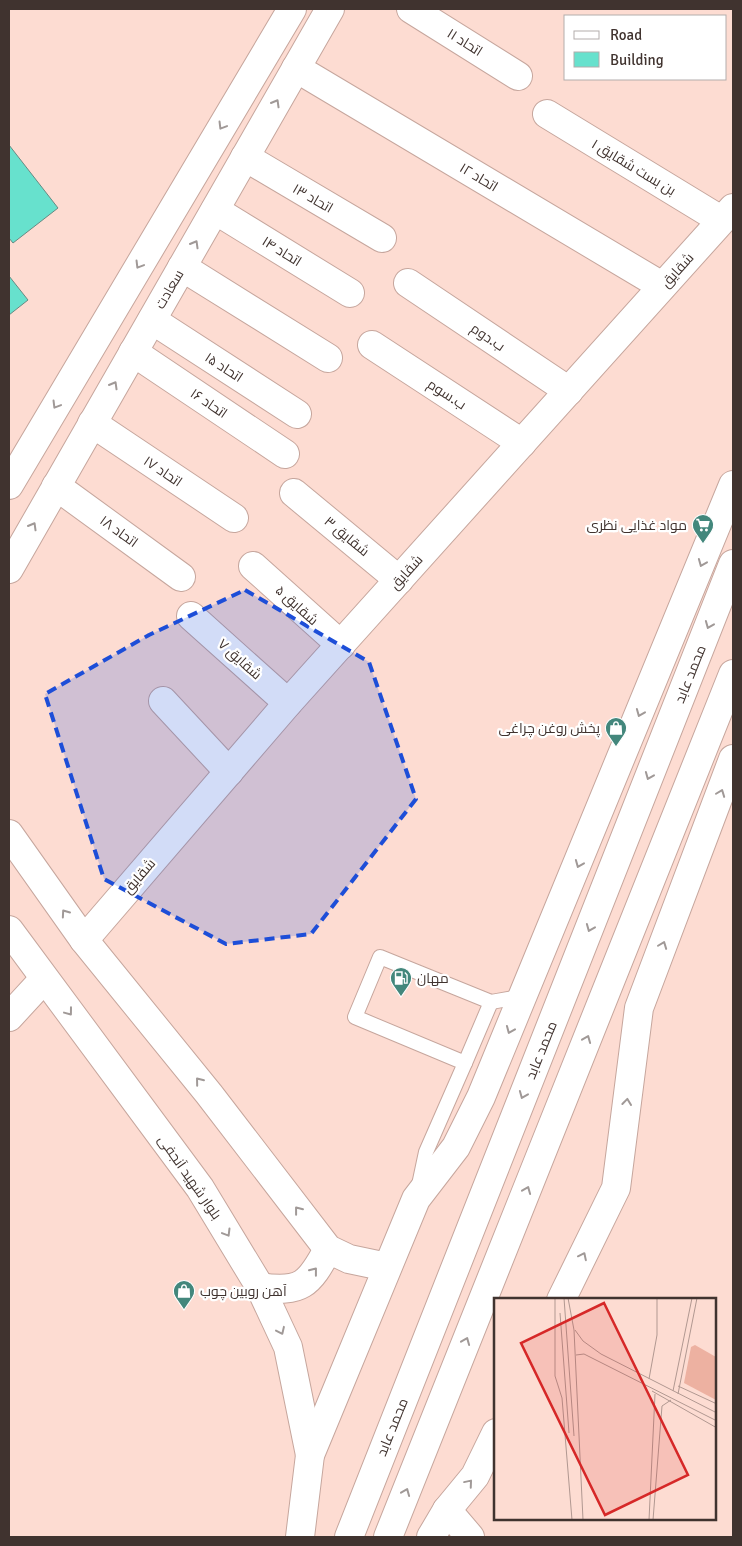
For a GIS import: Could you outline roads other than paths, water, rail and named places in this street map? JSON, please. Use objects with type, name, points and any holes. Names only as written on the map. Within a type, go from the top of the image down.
[{"type":"main road","points":[[9,485],[292,9]]},
{"type":"main road","name":"سعادت","points":[[9,568],[330,9]]},
{"type":"main road","name":"اتحاد ۱۱","points":[[411,9],[518,76]]},
{"type":"main road","name":"اتحاد ۱۲","points":[[296,68],[662,286]]},
{"type":"main road","name":"بن بست شقایق ۱","points":[[547,114],[727,214]]},
{"type":"main road","name":"اتحاد ۱۳","points":[[245,157],[382,238]]},
{"type":"main road","name":"اتحاد ۱۴","points":[[215,210],[350,293]]},
{"type":"main road","name":"شقایق","points":[[84,940],[288,703],[727,214]]},
{"type":"main road","points":[[182,267],[328,358]]},
{"type":"main road","name":"ب.دوم","points":[[408,283],[568,391]]},
{"type":"main road","name":"اتحاد ۱۵","points":[[152,320],[296,414]]},
{"type":"main road","name":"ب.سوم","points":[[372,345],[522,443]]},
{"type":"main road","name":"اتحاد ۱۶","points":[[133,352],[285,454]]},
{"type":"main road","name":"اتحاد ۱۷","points":[[92,423],[234,518]]},
{"type":"main road","name":"اتحاد ۱۸","points":[[56,486],[181,577]]},
{"type":"main road","points":[[300,1537],[310,1455],[387,1267],[416,1199],[456,1147],[481,1097],[525,995],[733,486]]},
{"type":"main road","name":"شقایق ۳","points":[[294,492],[399,580]]},
{"type":"main road","name":"محمد عابد","points":[[349,1537],[733,564]]},
{"type":"main road","name":"شقایق ۵","points":[[252,566],[341,645]]},
{"type":"main road","name":"شقایق ۷","points":[[191,616],[288,703]]},
{"type":"main road","points":[[388,1537],[733,674]]},
{"type":"main road","points":[[163,701],[229,772]]},
{"type":"main road","points":[[562,1298],[616,1188],[639,1008],[733,759]]},
{"type":"main road","points":[[9,834],[84,940],[209,1094],[328,1249],[348,1259],[387,1267]]},
{"type":"main road","name":"بلوار شهید آنجفی","points":[[9,930],[200,1188],[260,1287],[288,1347],[310,1455]]},
{"type":"main road","points":[[9,1017],[44,979]]},
{"type":"main road","points":[[260,1287],[284,1290],[300,1286],[316,1271],[328,1249]]},
{"type":"main road","points":[[431,1537],[447,1510],[475,1476],[494,1438]]},
{"type":"main road","points":[[447,1510],[470,1537]]},
{"type":"lane","points":[[465,1063],[356,1018],[380,957],[491,1002],[525,995]]},
{"type":"lane","points":[[416,1199],[426,1152],[491,1002]]},
{"type":"place","name":"مواد غذایی نظری","points":[[703,544]]},
{"type":"place","name":"پخش روغن چراغی","points":[[616,747]]},
{"type":"place","name":"مهان","points":[[401,997]]},
{"type":"place","name":"آهن روبین چوب","points":[[184,1310]]}]
